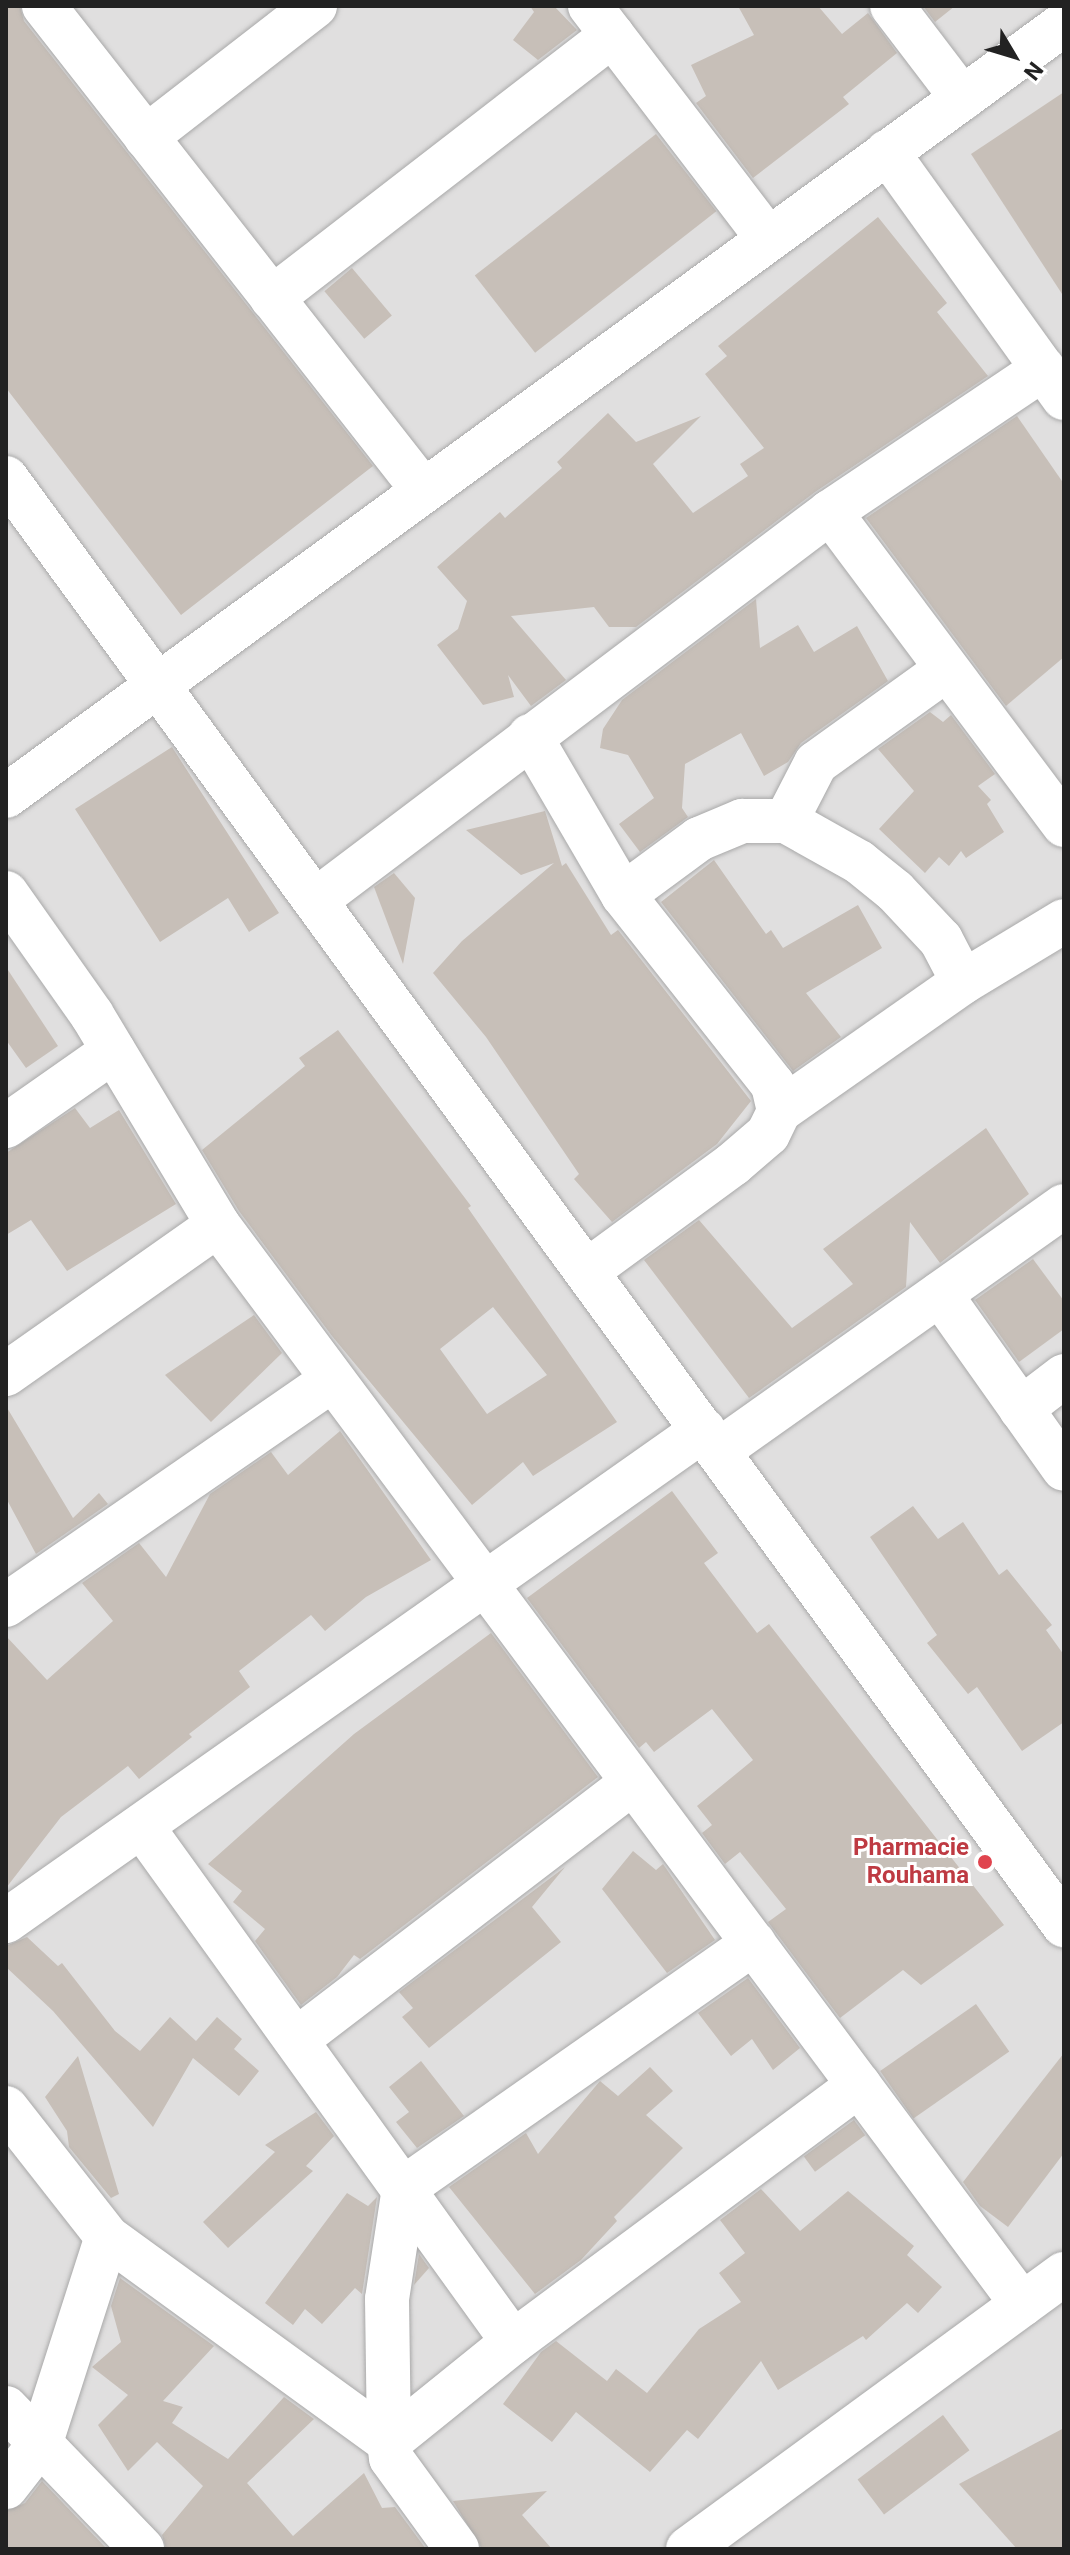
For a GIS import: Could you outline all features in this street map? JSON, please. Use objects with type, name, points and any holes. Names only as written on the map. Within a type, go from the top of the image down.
[{"type":"street","points":[[44,6],[423,490]]},
{"type":"street","points":[[146,137],[315,6]]},
{"type":"street","points":[[892,6],[962,98]]},
{"type":"street","points":[[272,298],[601,21],[768,239]]},
{"type":"street","points":[[6,796],[1064,24]]},
{"type":"street","points":[[316,900],[830,512],[1054,383],[887,152]]},
{"type":"street","points":[[6,478],[1064,1923]]},
{"type":"street","points":[[830,512],[1064,825]]},
{"type":"street","points":[[786,821],[816,763],[947,669]]},
{"type":"street","points":[[530,736],[623,895],[773,1085],[779,1111]]},
{"type":"street","points":[[623,895],[699,839],[742,821],[786,821],[859,862],[895,891],[941,940],[963,982]]},
{"type":"street","points":[[6,893],[113,1051],[218,1225],[483,1587],[633,1782],[1022,2304]]},
{"type":"street","points":[[587,1271],[733,1164],[768,1134],[779,1111],[963,982],[1064,921]]},
{"type":"street","points":[[6,1126],[113,1051]]},
{"type":"street","points":[[6,1921],[483,1587],[940,1294],[1064,1206]]},
{"type":"street","points":[[6,1374],[218,1225]]},
{"type":"street","points":[[940,1294],[1064,1469]]},
{"type":"street","points":[[1021,1409],[1064,1376]]},
{"type":"street","points":[[6,1605],[332,1380]]},
{"type":"street","points":[[296,2040],[633,1782]]},
{"type":"street","points":[[143,1828],[513,2342]]},
{"type":"street","points":[[457,2549],[391,2458],[387,2299],[404,2188],[754,1943]]},
{"type":"street","points":[[389,2442],[513,2342],[859,2085]]},
{"type":"street","points":[[6,2108],[107,2237],[389,2442]]},
{"type":"street","points":[[6,2487],[41,2442],[107,2237]]},
{"type":"street","points":[[688,2549],[1064,2274]]},
{"type":"street","points":[[6,2408],[142,2549]]},
{"type":"shaded area","points":[[6,6],[1064,6],[1064,2549],[6,2549]]},
{"type":"building","points":[[6,6],[20,6],[24,21],[373,466],[181,615],[6,388]]},
{"type":"building","points":[[530,6],[554,6],[577,30],[538,60],[513,40],[534,12]]},
{"type":"building","points":[[738,6],[818,6],[842,34],[868,13],[897,53],[843,97],[849,104],[753,178],[696,103],[706,96],[691,65],[754,35]]},
{"type":"building","points":[[923,6],[955,6],[935,22]]},
{"type":"building","points":[[1064,92],[1064,297],[971,154]]},
{"type":"building","points":[[656,134],[716,211],[535,353],[475,276]]},
{"type":"building","points":[[878,217],[947,303],[937,312],[988,376],[815,492],[636,627],[609,627],[594,607],[511,616],[566,680],[531,706],[508,675],[514,697],[483,705],[437,645],[458,629],[467,601],[437,567],[500,512],[505,518],[562,468],[557,462],[608,413],[636,442],[701,416],[653,464],[693,513],[748,476],[740,464],[764,448],[705,374],[727,356],[718,346]]},
{"type":"building","points":[[352,268],[392,315],[364,339],[324,291]]},
{"type":"building","points":[[1017,416],[1064,484],[1064,657],[1006,706],[866,518]]},
{"type":"building","points":[[756,599],[760,648],[798,625],[814,652],[857,626],[888,681],[801,743],[788,762],[764,776],[741,733],[685,764],[682,808],[688,817],[640,852],[619,824],[654,798],[628,755],[600,748],[603,729],[622,700]]},
{"type":"building","points":[[930,712],[943,722],[951,715],[995,774],[978,786],[991,800],[987,804],[1004,832],[966,858],[961,851],[949,866],[939,857],[925,873],[879,829],[914,791],[878,749]]},
{"type":"building","points":[[172,747],[279,913],[249,932],[228,898],[160,942],[75,809]]},
{"type":"building","points":[[545,811],[562,866],[566,863],[611,935],[618,930],[751,1101],[717,1144],[612,1222],[574,1179],[579,1174],[486,1037],[433,973],[462,941],[554,863],[521,875],[466,830]]},
{"type":"building","points":[[714,860],[766,934],[771,930],[783,948],[858,905],[882,948],[806,993],[841,1037],[793,1071],[661,902]]},
{"type":"building","points":[[394,873],[415,898],[403,964],[374,887]]},
{"type":"building","points":[[6,967],[58,1046],[26,1068],[6,1040]]},
{"type":"building","points":[[338,1030],[471,1206],[468,1208],[617,1422],[533,1476],[523,1462],[472,1505],[332,1336],[239,1211],[202,1150],[305,1066],[299,1058]],"holes":[[[493,1307],[547,1375],[487,1414],[440,1349]]]},
{"type":"building","points":[[75,1108],[90,1128],[119,1110],[176,1204],[67,1271],[31,1220],[6,1235],[6,1153]]},
{"type":"building","points":[[986,1128],[1029,1194],[940,1263],[910,1222],[906,1287],[749,1398],[644,1260],[699,1220],[792,1328],[853,1284],[823,1249]]},
{"type":"building","points":[[1033,1259],[1064,1301],[1064,1329],[1019,1362],[975,1300]]},
{"type":"building","points":[[254,1315],[282,1353],[211,1422],[165,1375]]},
{"type":"building","points":[[6,1406],[73,1518],[99,1493],[108,1504],[36,1554],[6,1498]]},
{"type":"building","points":[[340,1431],[431,1560],[366,1597],[325,1631],[311,1615],[239,1671],[250,1687],[189,1734],[192,1737],[139,1779],[128,1766],[61,1817],[6,1888],[6,1636],[47,1680],[113,1621],[82,1583],[139,1543],[166,1577],[210,1494],[271,1452],[288,1475]]},
{"type":"building","points":[[672,1491],[718,1553],[704,1563],[757,1633],[769,1624],[1004,1925],[921,1985],[903,1970],[840,2018],[768,1922],[786,1909],[740,1852],[725,1864],[702,1833],[712,1825],[697,1806],[753,1760],[712,1709],[654,1752],[646,1742],[639,1748],[527,1598]]},
{"type":"building","points":[[913,1506],[938,1539],[963,1522],[999,1575],[1007,1569],[1052,1625],[1046,1630],[1064,1655],[1064,1722],[1022,1751],[977,1687],[968,1694],[927,1643],[937,1635],[870,1537]]},
{"type":"building","points":[[491,1633],[598,1777],[360,1959],[354,1955],[337,1977],[301,2005],[255,1941],[265,1929],[233,1902],[242,1891],[208,1864],[354,1734]]},
{"type":"building","points":[[633,1851],[656,1870],[663,1864],[715,1940],[667,1973],[602,1889]]},
{"type":"building","points":[[565,1867],[532,1907],[561,1942],[429,2048],[402,2017],[413,2008],[399,1992]]},
{"type":"building","points":[[27,1937],[58,1966],[62,1963],[115,2031],[140,2051],[170,2017],[196,2041],[217,2017],[242,2039],[234,2049],[259,2071],[239,2096],[193,2058],[153,2127],[53,2011],[6,1967],[6,1946]]},
{"type":"building","points":[[748,1978],[800,2048],[773,2070],[752,2039],[731,2056],[698,2013]]},
{"type":"building","points":[[976,2004],[1009,2052],[913,2119],[880,2071]]},
{"type":"building","points":[[1064,2053],[1064,2153],[1008,2227],[980,2206],[963,2182]]},
{"type":"building","points":[[78,2056],[119,2194],[111,2198],[69,2147],[67,2131],[45,2097]]},
{"type":"building","points":[[421,2061],[464,2116],[417,2148],[396,2122],[409,2112],[389,2087]]},
{"type":"building","points":[[650,2067],[673,2091],[646,2115],[683,2148],[614,2217],[617,2221],[581,2260],[535,2294],[449,2187],[526,2133],[538,2154],[600,2081],[618,2096]]},
{"type":"building","points":[[316,2112],[334,2136],[306,2166],[313,2171],[228,2248],[203,2222],[275,2152],[265,2145]]},
{"type":"building","points":[[854,2120],[865,2135],[815,2172],[804,2156]]},
{"type":"building","points":[[761,2189],[800,2231],[848,2191],[914,2246],[907,2255],[942,2287],[918,2313],[907,2303],[866,2340],[863,2336],[778,2390],[761,2361],[698,2439],[687,2430],[650,2472],[576,2412],[552,2442],[503,2404],[541,2352],[556,2341],[607,2381],[616,2369],[647,2393],[699,2329],[741,2302],[719,2273],[745,2253],[720,2220]]},
{"type":"building","points":[[347,2193],[368,2206],[377,2197],[362,2294],[355,2288],[322,2324],[305,2309],[293,2325],[265,2303]]},
{"type":"building","points":[[419,2254],[429,2268],[414,2285]]},
{"type":"building","points":[[120,2278],[214,2346],[163,2401],[183,2407],[172,2423],[228,2459],[284,2397],[314,2419],[247,2483],[293,2536],[364,2473],[382,2508],[395,2507],[426,2549],[166,2549],[162,2535],[203,2486],[157,2442],[128,2471],[98,2425],[128,2395],[92,2367],[121,2342],[111,2306]]},
{"type":"building","points":[[943,2415],[969,2450],[884,2515],[858,2479]]},
{"type":"building","points":[[1064,2428],[1064,2549],[1017,2549],[959,2484]]},
{"type":"building","points":[[42,2481],[107,2549],[6,2549],[6,2511],[25,2503]]},
{"type":"building","points":[[547,2491],[522,2515],[552,2549],[482,2549],[453,2501]]},
{"type":"place","name":"Pharmacie Rouhama","points":[[985,1862]]}]
